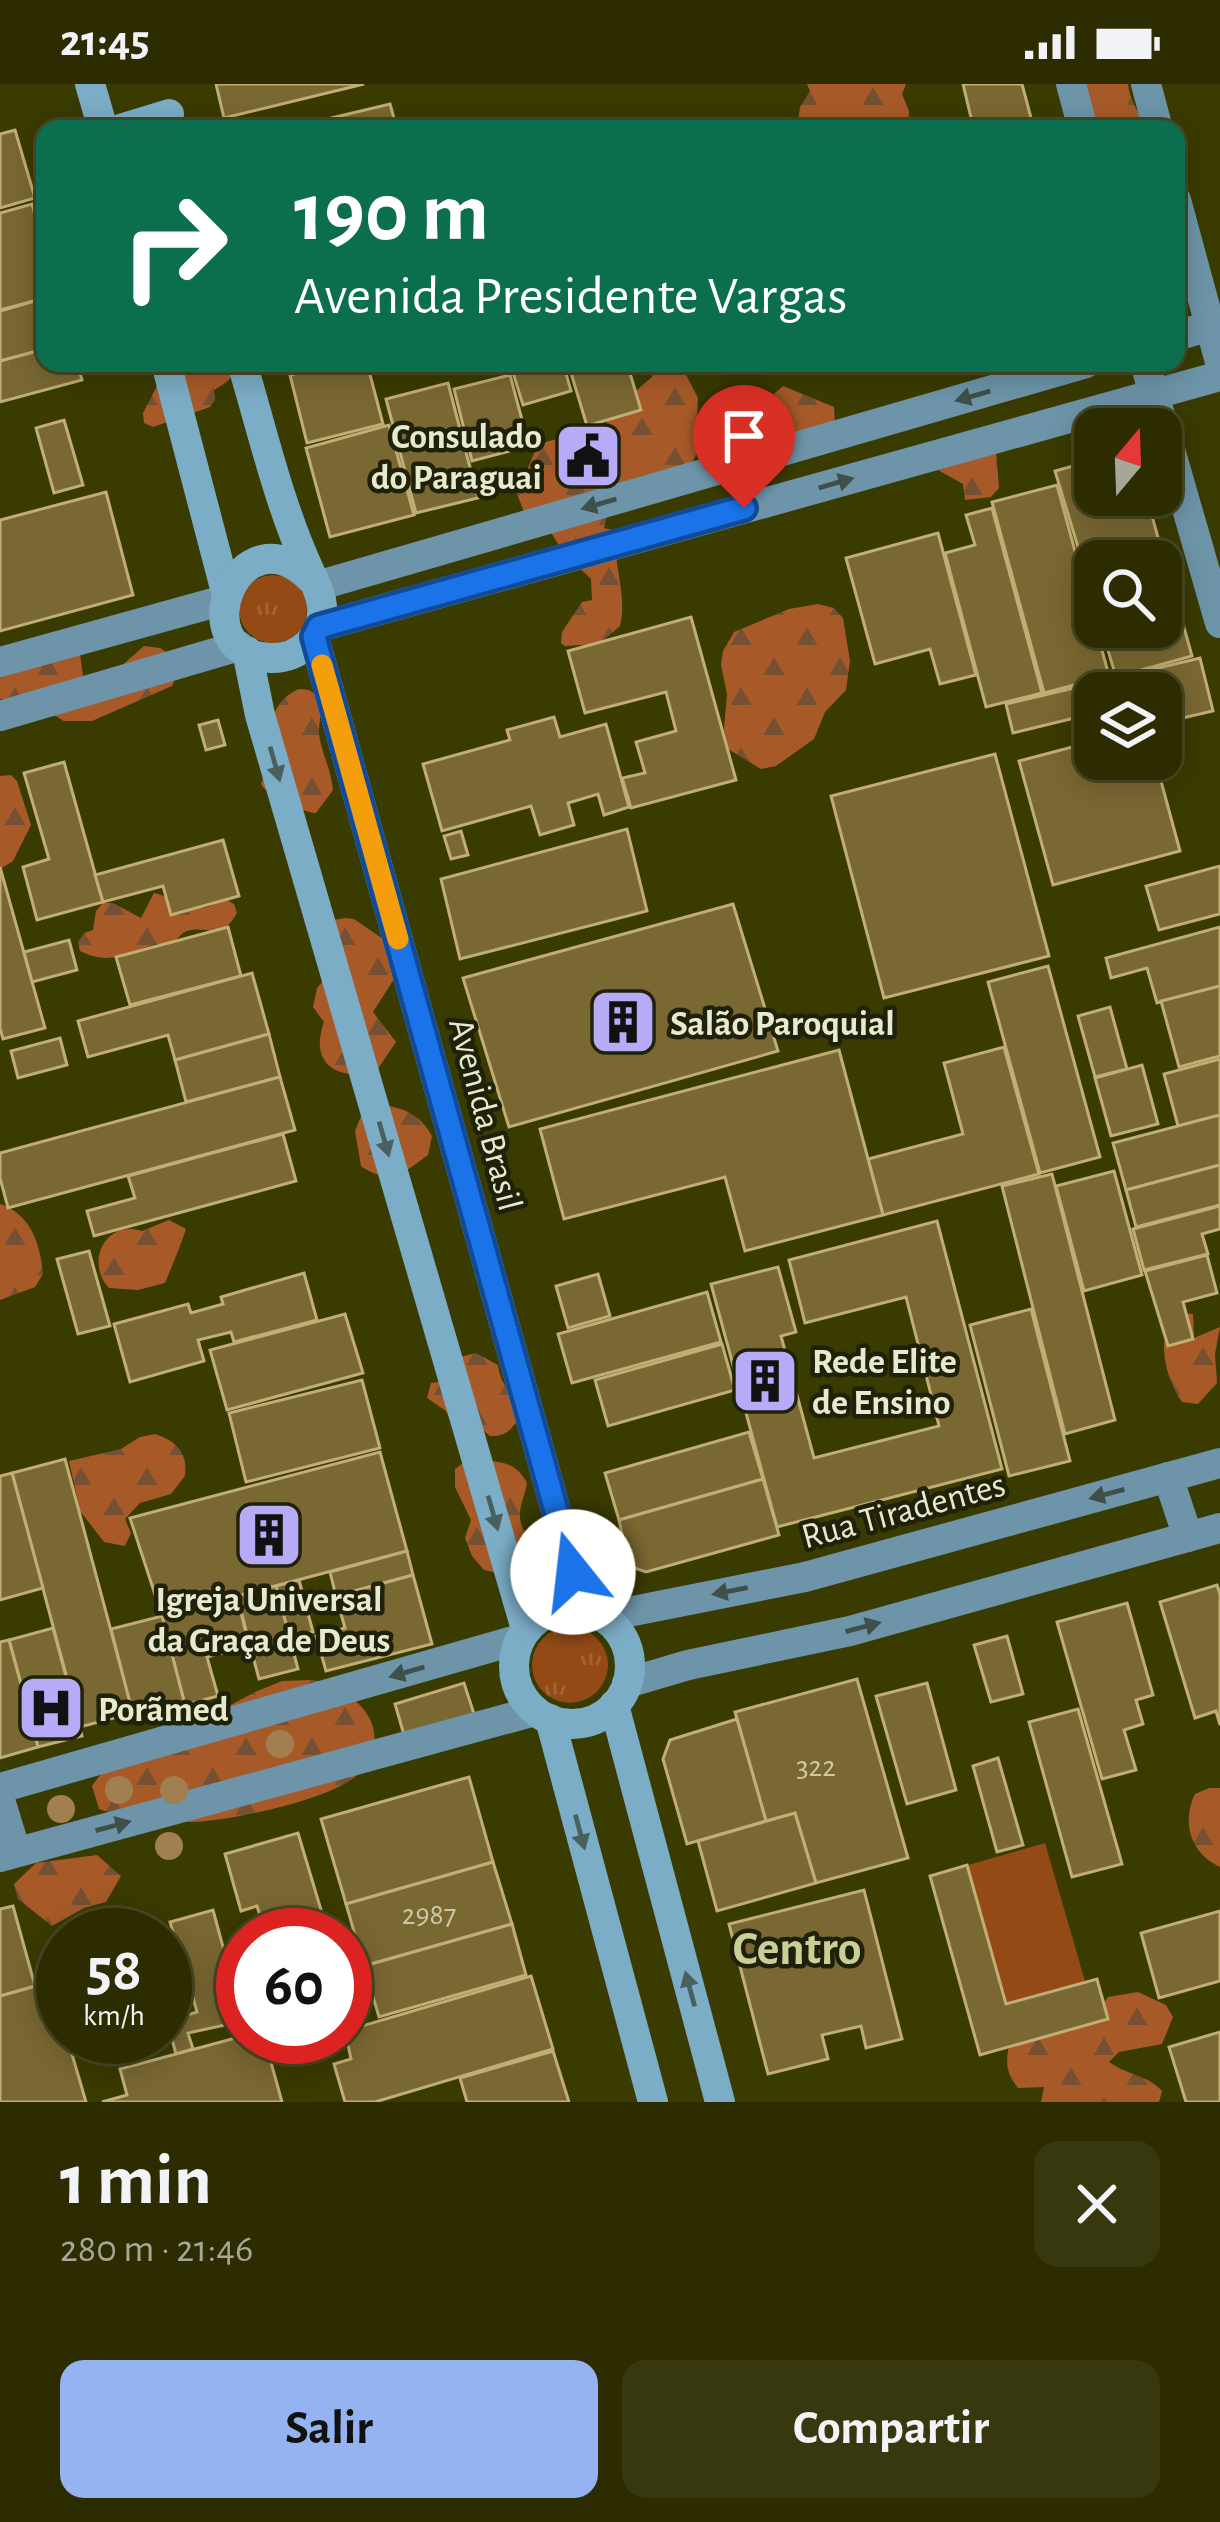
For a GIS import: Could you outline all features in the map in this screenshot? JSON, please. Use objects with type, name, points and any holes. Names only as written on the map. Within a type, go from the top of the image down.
[{"type":"main road","points":[[90,84],[101,120]]},
{"type":"main road","points":[[1071,84],[1081,120]]},
{"type":"main road","points":[[1146,84],[1156,120]]},
{"type":"main road","points":[[1185,229],[1215,325],[1220,362]]},
{"type":"main road","points":[[1185,333],[1215,325]]},
{"type":"main road","points":[[168,372],[225,596],[226,625],[243,648],[523,1635],[515,1652],[515,1678],[542,1715],[653,2102]]},
{"type":"main road","points":[[245,372],[292,532],[322,607],[316,632]]},
{"type":"main road","points":[[315,584],[1055,372]]},
{"type":"main road","points":[[1148,372],[1220,623]]},
{"type":"main road","points":[[0,716],[243,648],[279,658],[295,653],[316,632],[1220,376]]},
{"type":"main road","points":[[0,662],[225,596],[242,570],[266,560],[292,564],[315,584]]},
{"type":"main road","name":"Avenida Brasil","points":[[316,632],[566,1549],[595,1614]]},
{"type":"main road","name":"Rua Tiradentes","points":[[595,1614],[806,1577],[1220,1463]]},
{"type":"main road","points":[[1168,1477],[1188,1537]]},
{"type":"main road","points":[[0,1800],[8,1855],[542,1715],[569,1724],[589,1721],[621,1694],[688,1665],[850,1631],[1220,1528]]},
{"type":"main road","points":[[0,1788],[523,1635],[554,1611],[595,1614],[624,1641],[630,1662],[621,1694],[720,2102]]},
{"type":"green space","points":[[807,84],[906,84],[902,94],[908,120],[798,120],[810,91]]},
{"type":"green space","points":[[1075,84],[1128,84],[1142,120],[1074,120]]},
{"type":"green space","points":[[158,372],[233,372],[214,390],[210,407],[153,427],[144,423],[143,413],[159,382]]},
{"type":"green space","points":[[654,372],[685,372],[698,398],[696,455],[688,471],[608,512],[604,528],[616,531],[620,626],[599,644],[565,646],[562,632],[582,602],[592,600],[591,579],[552,534],[524,512],[517,494],[538,444],[575,441],[588,455],[597,451],[610,413]]},
{"type":"green space","points":[[783,386],[834,407],[835,426],[767,442],[763,430],[770,418],[769,398]]},
{"type":"green space","points":[[996,451],[999,488],[991,497],[965,500],[963,484],[938,470]]},
{"type":"green space","points":[[273,575],[297,585],[307,609],[297,633],[273,643],[249,633],[239,609],[249,585]]},
{"type":"green space","points":[[818,604],[834,608],[843,618],[850,661],[846,690],[825,712],[814,739],[776,766],[761,769],[728,749],[723,651],[734,632],[789,609]]},
{"type":"green space","points":[[144,646],[160,648],[182,663],[172,686],[92,721],[64,721],[27,699],[0,699],[0,650],[80,654],[84,683],[111,675]]},
{"type":"green space","points":[[299,689],[322,699],[319,735],[333,790],[316,813],[286,803],[261,784],[273,718],[286,697]]},
{"type":"green space","points":[[11,775],[31,825],[13,861],[0,869],[0,776]]},
{"type":"green space","points":[[154,893],[195,908],[225,899],[237,913],[219,930],[187,931],[170,943],[118,957],[101,958],[80,951],[78,942],[93,930],[96,911],[103,903],[113,903],[141,918]]},
{"type":"green space","points":[[345,918],[389,943],[394,979],[373,1012],[396,1042],[375,1073],[338,1071],[329,1066],[320,1049],[324,1022],[313,1007],[317,988],[330,973],[334,920]]},
{"type":"green space","points":[[382,1105],[411,1114],[432,1136],[428,1155],[403,1172],[387,1176],[361,1166],[355,1131],[363,1111]]},
{"type":"green space","points":[[0,1204],[19,1215],[32,1231],[43,1274],[35,1287],[0,1300]]},
{"type":"green space","points":[[169,1220],[186,1229],[165,1283],[138,1290],[109,1288],[102,1278],[99,1256],[109,1237]]},
{"type":"green space","points":[[1178,1313],[1193,1314],[1194,1338],[1220,1327],[1217,1383],[1198,1404],[1182,1402],[1167,1369],[1166,1333]]},
{"type":"green space","points":[[476,1353],[498,1365],[518,1409],[520,1418],[500,1435],[455,1427],[446,1411],[427,1398],[431,1383],[440,1382],[460,1357]]},
{"type":"green space","points":[[155,1434],[179,1449],[185,1476],[171,1494],[140,1503],[125,1519],[131,1533],[125,1546],[104,1542],[80,1511],[69,1461],[121,1449]]},
{"type":"green space","points":[[470,1458],[510,1465],[527,1483],[521,1523],[552,1569],[548,1593],[532,1594],[503,1574],[484,1570],[472,1556],[465,1538],[471,1520],[455,1487],[455,1469]]},
{"type":"green space","points":[[570,1627],[597,1638],[608,1665],[597,1692],[570,1703],[543,1692],[532,1665],[543,1638]]},
{"type":"green space","points":[[312,1680],[356,1702],[373,1727],[370,1757],[347,1783],[279,1807],[206,1821],[99,1809],[92,1786],[100,1775],[255,1692],[282,1681]]},
{"type":"green space","points":[[1220,1788],[1220,1867],[1202,1854],[1189,1826],[1195,1794]]},
{"type":"green space","points":[[1045,1843],[1096,2019],[982,2052],[930,1876]]},
{"type":"green space","points":[[97,1855],[121,1876],[106,1902],[84,1908],[36,1908],[36,1913],[18,1899],[14,1884],[36,1863]]},
{"type":"green space","points":[[1138,1992],[1166,2005],[1173,2017],[1162,2044],[1119,2052],[1109,2062],[1156,2086],[1162,2091],[1159,2102],[1041,2102],[1044,2087],[1018,2088],[1008,2068],[1009,2046],[1092,2021],[1108,1997]]},
{"type":"building","points":[[216,84],[364,84],[224,118]]},
{"type":"building","points":[[963,84],[1022,84],[1032,120],[972,120]]},
{"type":"building","points":[[390,104],[394,120],[323,120]]},
{"type":"building","points":[[15,130],[35,198],[0,208],[0,134]]},
{"type":"building","points":[[32,204],[36,300],[0,310],[0,213]]},
{"type":"building","points":[[36,301],[36,351],[0,361],[0,311]]},
{"type":"building","points":[[36,351],[36,372],[80,372],[82,380],[0,402],[0,361]]},
{"type":"building","points":[[369,372],[383,424],[307,443],[290,375]]},
{"type":"building","points":[[513,372],[566,372],[571,391],[523,405]]},
{"type":"building","points":[[571,372],[630,372],[641,410],[587,426]]},
{"type":"building","points":[[510,375],[529,446],[472,461],[454,389]]},
{"type":"building","points":[[448,383],[478,498],[416,513],[386,399]]},
{"type":"building","points":[[64,420],[83,485],[54,493],[36,428]]},
{"type":"building","points":[[389,425],[414,515],[330,537],[306,448]]},
{"type":"building","points":[[1074,466],[1074,516],[1152,516],[1159,540],[1076,540],[1055,471]]},
{"type":"building","points":[[1057,485],[1074,547],[1074,648],[1101,648],[1108,672],[1074,672],[1074,685],[1044,693],[992,502]]},
{"type":"building","points":[[106,492],[133,595],[0,631],[0,520]]},
{"type":"building","points":[[992,508],[1042,693],[986,707],[945,553],[975,545],[966,515]]},
{"type":"building","points":[[938,533],[976,675],[940,684],[930,649],[875,664],[846,558]]},
{"type":"building","points":[[691,617],[736,780],[631,808],[622,778],[645,773],[636,742],[676,731],[666,692],[585,713],[568,651]]},
{"type":"building","points":[[1182,620],[1192,656],[1134,672],[1114,672],[1107,648],[1182,648]]},
{"type":"building","points":[[1200,658],[1213,711],[1182,718],[1182,672],[1141,672]]},
{"type":"building","points":[[1074,688],[1074,718],[1013,733],[1006,704]]},
{"type":"building","points":[[554,717],[560,737],[606,724],[629,807],[604,815],[598,794],[568,803],[574,825],[540,835],[531,806],[442,831],[423,764],[510,740],[507,730]]},
{"type":"building","points":[[218,720],[225,745],[206,750],[199,725]]},
{"type":"building","points":[[1074,747],[1074,780],[1161,780],[1180,851],[1053,885],[1019,761]]},
{"type":"building","points":[[995,754],[1049,956],[884,998],[831,796]]},
{"type":"building","points":[[64,762],[103,902],[37,920],[23,867],[49,859],[24,773]]},
{"type":"building","points":[[627,829],[647,911],[460,959],[441,879]]},
{"type":"building","points":[[461,831],[468,855],[451,859],[444,836]]},
{"type":"building","points":[[223,840],[239,896],[171,915],[163,886],[103,902],[95,875]]},
{"type":"building","points":[[1220,866],[1220,914],[1159,930],[1146,886]]},
{"type":"building","points":[[0,867],[45,1028],[3,1039],[0,1028]]},
{"type":"building","name":"Salão Paroquial","points":[[733,904],[778,1051],[509,1127],[463,978]]},
{"type":"building","points":[[228,927],[241,976],[130,1005],[116,957]]},
{"type":"building","points":[[1220,927],[1220,986],[1157,1003],[1147,968],[1111,978],[1106,958]]},
{"type":"building","points":[[69,940],[77,970],[32,982],[24,952]]},
{"type":"building","points":[[1048,966],[1100,1157],[1040,1173],[988,982]]},
{"type":"building","points":[[252,973],[269,1034],[175,1060],[168,1035],[88,1057],[78,1021]]},
{"type":"building","points":[[1220,986],[1220,1056],[1179,1067],[1161,1001]]},
{"type":"building","points":[[1110,1007],[1127,1069],[1095,1077],[1078,1016]]},
{"type":"building","points":[[269,1034],[280,1077],[186,1102],[175,1060]]},
{"type":"building","points":[[60,1038],[67,1065],[18,1078],[11,1051]]},
{"type":"building","points":[[1004,1047],[1039,1174],[883,1215],[868,1159],[963,1134],[944,1063]]},
{"type":"building","points":[[839,1050],[883,1215],[745,1251],[725,1177],[564,1219],[540,1129]]},
{"type":"building","points":[[1220,1059],[1220,1115],[1178,1126],[1164,1074]]},
{"type":"building","points":[[1142,1065],[1158,1124],[1111,1136],[1095,1078]]},
{"type":"building","points":[[280,1077],[295,1130],[8,1208],[0,1153]]},
{"type":"building","points":[[1220,1115],[1220,1165],[1126,1190],[1113,1143]]},
{"type":"building","points":[[283,1134],[296,1181],[94,1236],[87,1211],[135,1198],[128,1176]]},
{"type":"building","points":[[1220,1165],[1220,1205],[1136,1227],[1126,1190]]},
{"type":"building","points":[[1114,1171],[1142,1275],[1084,1291],[1056,1186]]},
{"type":"building","points":[[1052,1174],[1115,1420],[1065,1434],[1002,1186]]},
{"type":"building","points":[[1220,1206],[1220,1229],[1202,1234],[1208,1254],[1144,1270],[1133,1229]]},
{"type":"building","name":"Rede Elite de Ensino","points":[[937,1221],[1002,1469],[777,1527],[711,1284],[778,1267],[796,1332],[781,1336],[814,1458],[939,1426],[906,1297],[805,1323],[789,1260]]},
{"type":"building","points":[[89,1251],[110,1326],[78,1334],[57,1259]]},
{"type":"building","points":[[1207,1255],[1217,1293],[1183,1302],[1193,1339],[1168,1346],[1145,1271]]},
{"type":"building","points":[[304,1273],[317,1320],[234,1342],[231,1332],[198,1340],[204,1361],[130,1382],[114,1324],[188,1304],[191,1313],[223,1304],[221,1297]]},
{"type":"building","points":[[598,1274],[610,1316],[568,1328],[556,1286]]},
{"type":"building","points":[[707,1292],[721,1342],[572,1383],[558,1334]]},
{"type":"building","points":[[1031,1309],[1070,1461],[1009,1476],[970,1325]]},
{"type":"building","points":[[345,1314],[363,1373],[227,1410],[210,1350]]},
{"type":"building","points":[[722,1344],[735,1390],[608,1426],[595,1380]]},
{"type":"building","points":[[362,1380],[380,1448],[246,1482],[229,1413]]},
{"type":"building","points":[[749,1432],[763,1479],[619,1520],[605,1473]]},
{"type":"building","name":"Igreja Universal da Graça de Deus","points":[[380,1452],[407,1551],[162,1616],[130,1518]]},
{"type":"building","points":[[65,1459],[133,1713],[80,1727],[12,1473]]},
{"type":"building","points":[[12,1473],[43,1588],[0,1600],[0,1476]]},
{"type":"building","points":[[763,1479],[779,1535],[646,1572],[629,1566],[619,1520]]},
{"type":"building","points":[[592,1531],[601,1561],[583,1566],[575,1536]]},
{"type":"building","points":[[407,1551],[413,1575],[336,1596],[330,1572]]},
{"type":"building","points":[[413,1575],[432,1644],[326,1671],[316,1636],[345,1628],[336,1596]]},
{"type":"building","points":[[299,1580],[313,1632],[289,1639],[276,1586]]},
{"type":"building","points":[[1217,1585],[1220,1725],[1216,1711],[1195,1718],[1160,1602]]},
{"type":"building","points":[[276,1586],[298,1669],[259,1679],[237,1596]]},
{"type":"building","points":[[237,1596],[249,1646],[207,1657],[218,1696],[185,1705],[162,1616]]},
{"type":"building","points":[[1127,1603],[1153,1695],[1136,1700],[1143,1724],[1124,1730],[1136,1770],[1102,1779],[1057,1622]]},
{"type":"building","points":[[162,1616],[186,1709],[135,1722],[111,1629]]},
{"type":"building","name":"Porãmed","points":[[53,1628],[82,1736],[38,1747],[9,1640]]},
{"type":"building","points":[[1007,1636],[1023,1694],[991,1702],[974,1645]]},
{"type":"building","points":[[9,1640],[38,1747],[0,1758],[0,1642]]},
{"type":"building","points":[[857,1679],[908,1858],[816,1883],[795,1813],[766,1821],[735,1712]]},
{"type":"building","points":[[464,1683],[474,1714],[404,1735],[395,1704]]},
{"type":"building","points":[[927,1683],[956,1790],[907,1804],[876,1696]]},
{"type":"building","points":[[1078,1709],[1122,1864],[1072,1877],[1029,1722]]},
{"type":"building","points":[[737,1719],[766,1821],[687,1844],[663,1759],[670,1740]]},
{"type":"building","points":[[998,1758],[1023,1845],[997,1852],[973,1766]]},
{"type":"building","points":[[469,1777],[493,1862],[346,1904],[321,1819]]},
{"type":"building","points":[[795,1813],[816,1883],[717,1911],[698,1841]]},
{"type":"building","points":[[298,1833],[320,1908],[240,1908],[225,1854]]},
{"type":"building","points":[[493,1862],[512,1924],[372,1964],[372,1908],[347,1908],[346,1904]]},
{"type":"building","points":[[967,1865],[1006,2004],[1097,1979],[1108,2019],[980,2055],[930,1876]]},
{"type":"building","points":[[864,1890],[902,2039],[866,2048],[861,2026],[822,2035],[828,2059],[768,2074],[729,1924]]},
{"type":"building","points":[[13,1906],[35,1986],[0,1996],[0,1909]]},
{"type":"building","points":[[213,1910],[216,1921],[216,2027],[192,2032],[192,2014],[197,2012],[192,1994],[192,1916]]},
{"type":"building","points":[[1220,1911],[1220,1981],[1159,1998],[1141,1933]]},
{"type":"building","points":[[512,1924],[526,1975],[379,2017],[372,1993],[372,1964]]},
{"type":"building","points":[[531,1976],[553,2049],[375,2102],[345,2102],[334,2064],[372,2064],[372,2023]]},
{"type":"building","points":[[36,1986],[36,2064],[75,2064],[86,2102],[0,2102],[0,1996]]},
{"type":"building","points":[[1220,2032],[1220,2102],[1186,2102],[1169,2047]]},
{"type":"building","points":[[216,2043],[216,2064],[271,2064],[282,2102],[102,2102],[127,2095],[120,2069],[139,2064],[192,2064],[192,2050]]},
{"type":"building","points":[[553,2051],[569,2102],[467,2102],[460,2078]]},
{"type":"slow traffic","points":[[322,665],[398,939]]},
{"type":"place","name":"Consulado do Paraguai","points":[[588,456]]},
{"type":"place","name":"Salão Paroquial","points":[[623,1022]]},
{"type":"place","name":"Rede Elite de Ensino","points":[[765,1381]]},
{"type":"place","name":"Igreja Universal da Graça de Deus","points":[[269,1535]]},
{"type":"place","name":"Porãmed","points":[[51,1708]]},
{"type":"district","name":"Centro","points":[[797,1947]]},
{"type":"route","points":[[573,1572],[314,637],[319,627],[744,508]]}]
